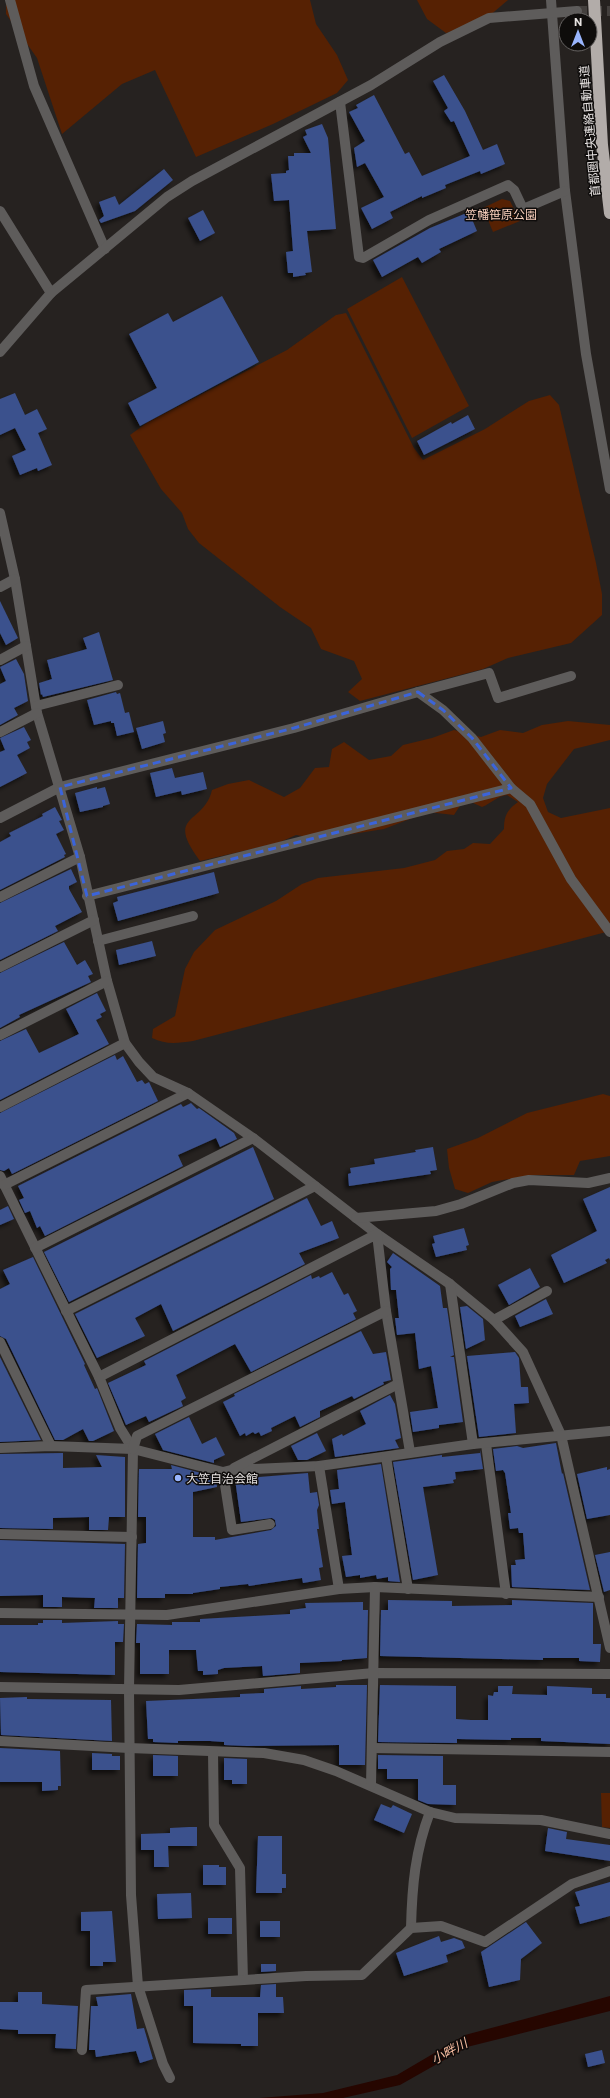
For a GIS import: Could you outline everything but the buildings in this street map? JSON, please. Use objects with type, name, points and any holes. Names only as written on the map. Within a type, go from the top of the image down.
[{"type":"highway","name":"首都圏中央連絡自動車道","points":[[594,0],[602,145],[610,213]]},
{"type":"street","points":[[10,0],[34,86],[105,249]]},
{"type":"street","points":[[551,0],[565,191],[586,354],[610,489]]},
{"type":"street","points":[[0,352],[51,293],[167,197],[192,181],[371,85],[440,42],[489,18],[577,11]]},
{"type":"street","points":[[340,102],[359,257],[364,258],[429,220],[508,185],[514,190],[523,209],[565,191]]},
{"type":"street","points":[[0,211],[51,293]]},
{"type":"street","points":[[0,513],[15,579],[37,709],[80,857],[87,896],[94,920],[107,981],[125,1043],[139,1062],[153,1077],[188,1093],[253,1138],[377,1234],[450,1284],[494,1320],[523,1352],[561,1435],[610,1648]]},
{"type":"street","points":[[0,587],[15,579]]},
{"type":"street","points":[[0,660],[26,646]]},
{"type":"street","points":[[0,818],[60,787],[294,728],[489,673],[498,698],[571,676]]},
{"type":"street","points":[[0,732],[37,709],[118,685]]},
{"type":"street","points":[[418,692],[443,710],[472,738],[511,788],[530,804],[571,879],[610,932]]},
{"type":"street","points":[[87,896],[511,788]]},
{"type":"street","points":[[0,897],[80,857]]},
{"type":"street","points":[[98,941],[193,916]]},
{"type":"street","points":[[0,967],[94,920]]},
{"type":"street","points":[[0,1035],[107,981]]},
{"type":"street","points":[[0,1107],[125,1043]]},
{"type":"street","points":[[133,1449],[120,1428],[99,1377],[2,1180],[188,1093]]},
{"type":"street","points":[[35,1248],[253,1138]]},
{"type":"street","points":[[356,1218],[436,1211],[461,1204],[512,1183],[529,1180],[588,1183],[610,1178]]},
{"type":"street","points":[[66,1311],[314,1186]]},
{"type":"street","points":[[377,1234],[386,1311],[410,1452]]},
{"type":"street","points":[[99,1377],[377,1234]]},
{"type":"street","points":[[450,1284],[473,1444]]},
{"type":"street","points":[[494,1320],[548,1291]]},
{"type":"street","points":[[170,2078],[163,2064],[138,1986],[131,1895],[129,1690],[133,1449],[137,1436],[386,1311]]},
{"type":"street","points":[[0,1342],[50,1446]]},
{"type":"street","points":[[227,1471],[398,1384]]},
{"type":"street","points":[[0,1448],[50,1446],[133,1449],[227,1471],[319,1466],[473,1444],[486,1444],[610,1431]]},
{"type":"street","points":[[486,1444],[506,1594]]},
{"type":"street","points":[[386,1457],[408,1589]]},
{"type":"street","points":[[319,1466],[339,1590]]},
{"type":"street","points":[[227,1471],[232,1530],[270,1524]]},
{"type":"street","points":[[0,1534],[132,1537]]},
{"type":"street","points":[[0,1613],[167,1615],[339,1590],[375,1587],[599,1597]]},
{"type":"street","points":[[371,1785],[373,1748],[375,1587]]},
{"type":"street","points":[[0,1687],[179,1690],[374,1673],[610,1674]]},
{"type":"street","points":[[0,1741],[213,1752],[264,1753],[304,1760],[336,1770],[430,1812],[456,1818],[541,1820],[610,1834]]},
{"type":"street","points":[[373,1748],[610,1752]]},
{"type":"street","points":[[213,1752],[214,1825],[240,1868],[243,1980]]},
{"type":"street","points":[[411,1928],[412,1895],[418,1846],[430,1812]]},
{"type":"street","points":[[82,2050],[86,1990],[243,1980],[362,1975],[411,1928],[441,1926],[484,1942],[572,1884],[610,1871]]},
{"type":"highlighted area","points":[[418,692],[443,710],[472,738],[511,788],[87,896],[60,787],[294,728]]},
{"type":"green space","points":[[6,0],[310,0],[316,24],[337,55],[348,80],[337,93],[273,124],[196,157],[155,70],[122,84],[62,134],[37,58],[6,14]]},
{"type":"green space","points":[[417,0],[508,0],[482,22],[446,33],[427,19]]},
{"type":"green space","name":"笠幡笹原公園","points":[[502,199],[510,201],[520,221],[493,232],[483,208]]},
{"type":"green space","points":[[402,277],[469,406],[412,438],[347,309]]},
{"type":"green space","points":[[346,313],[414,448],[423,460],[485,429],[529,401],[550,395],[559,405],[602,594],[602,615],[571,643],[508,658],[483,669],[360,701],[348,692],[362,679],[354,661],[321,649],[311,628],[280,607],[199,543],[188,529],[182,513],[161,489],[130,435],[148,422],[287,350],[336,315]]},
{"type":"green space","points":[[568,721],[610,725],[610,740],[574,749],[547,784],[543,798],[548,812],[561,818],[610,808],[610,931],[193,1041],[167,1043],[152,1038],[153,1029],[175,1016],[185,969],[194,952],[215,930],[276,901],[302,884],[318,878],[404,868],[435,860],[447,851],[464,849],[473,843],[490,844],[504,829],[507,814],[518,802],[507,795],[497,798],[482,807],[471,802],[461,804],[454,815],[428,812],[384,829],[321,839],[296,835],[278,843],[200,861],[190,846],[186,835],[186,827],[208,801],[212,790],[228,784],[249,780],[284,797],[300,788],[315,768],[329,767],[332,749],[344,742],[369,760],[391,756],[403,745],[432,738],[454,730],[481,737],[500,730],[523,733],[542,725]]},
{"type":"green space","points":[[603,1094],[610,1096],[610,1156],[580,1161],[574,1175],[532,1175],[492,1182],[468,1193],[455,1189],[449,1168],[447,1149],[478,1138],[527,1113]]},
{"type":"green space","points":[[601,1793],[610,1793],[610,1828],[602,1827]]},
{"type":"water","name":"小畔川","points":[[610,1996],[610,2011],[467,2047],[400,2085],[343,2098],[259,2098],[323,2093],[397,2075],[465,2035]]},
{"type":"tunnel","points":[[577,11],[610,11]]},
{"type":"place","name":"大笠自治会館","points":[[178,1478]]}]
